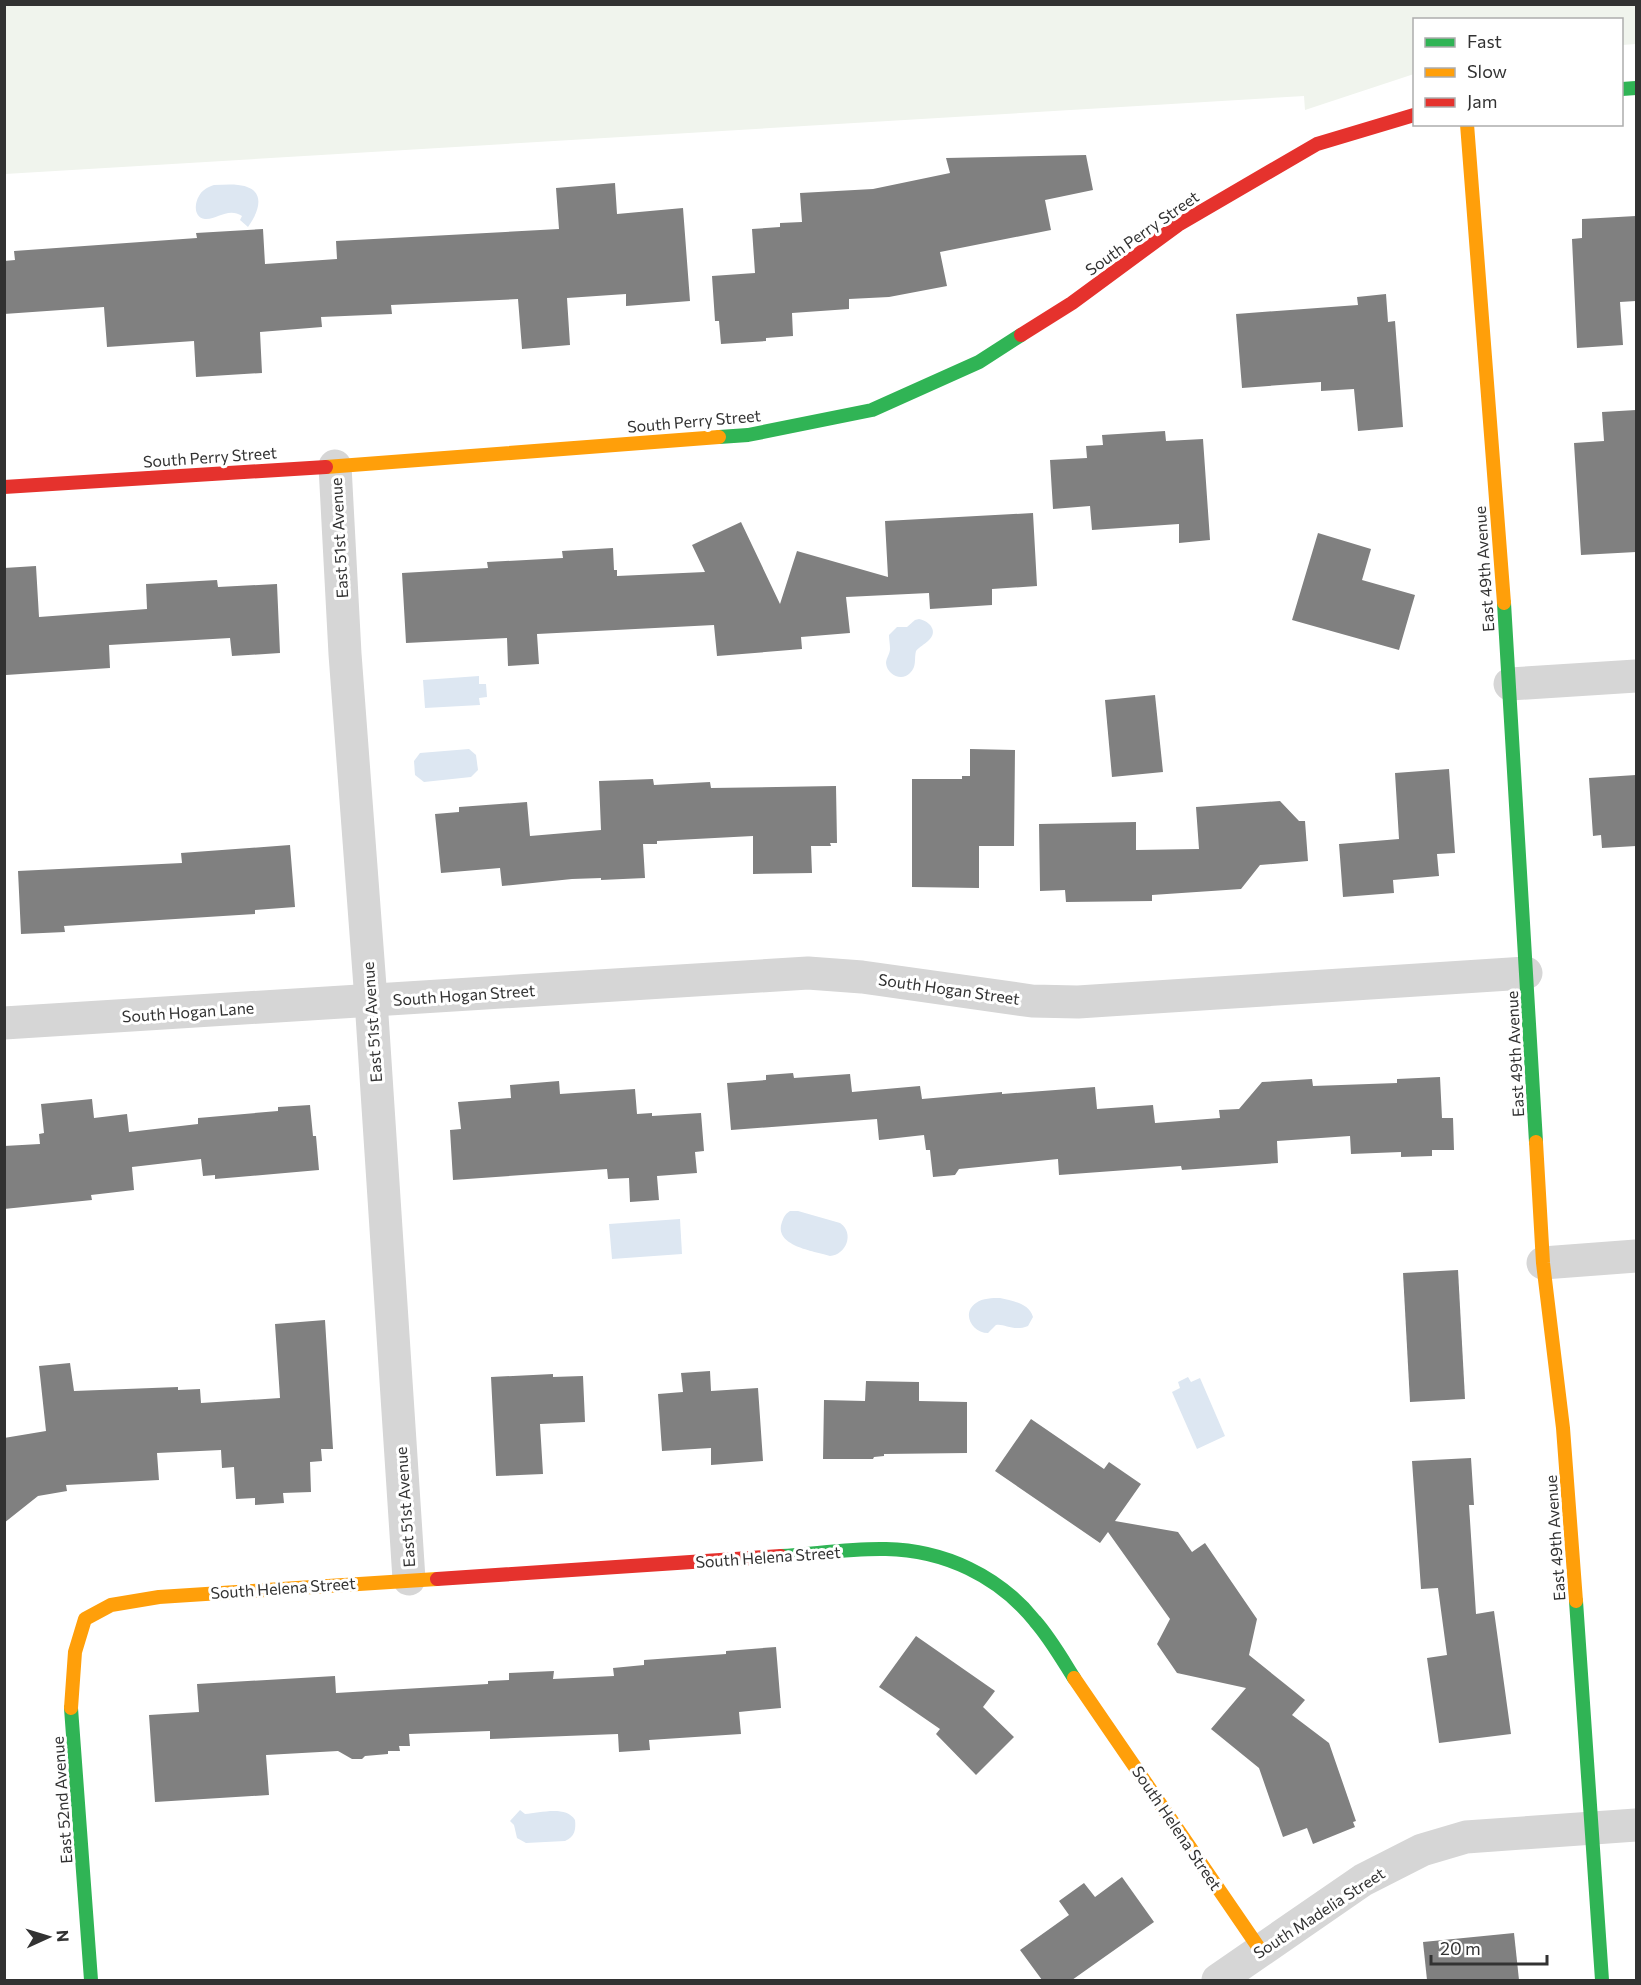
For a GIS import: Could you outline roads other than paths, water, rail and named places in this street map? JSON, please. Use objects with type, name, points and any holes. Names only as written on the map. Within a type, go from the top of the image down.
[{"type":"street","name":"South Perry Street","points":[[4,487],[335,466],[748,435],[872,410],[979,362],[1072,303],[1178,225],[1317,144],[1413,115]]},
{"type":"street","name":"East 49th Avenue","points":[[1467,126],[1510,684],[1544,1263],[1563,1428],[1593,1827],[1602,1980]]},
{"type":"street","name":"East 51st Avenue","points":[[335,466],[345,654],[410,1579]]},
{"type":"street","points":[[1510,684],[1636,676]]},
{"type":"street","name":"South Hogan Street","points":[[371,1000],[807,973],[862,977],[1032,1000],[1078,1002],[1526,973]]},
{"type":"street","name":"South Hogan Lane","points":[[4,1023],[371,1000]]},
{"type":"street","points":[[1544,1263],[1636,1256]]},
{"type":"street","name":"South Helena Street","points":[[85,1619],[111,1605],[159,1597],[887,1549],[936,1555],[976,1571],[1006,1592],[1035,1620],[1261,1951]]},
{"type":"street","name":"East 52nd Avenue","points":[[85,1619],[75,1652],[71,1704],[91,1980]]},
{"type":"street","name":"South Madelia Street","points":[[1218,1980],[1363,1880],[1422,1850],[1466,1837],[1636,1825]]}]
